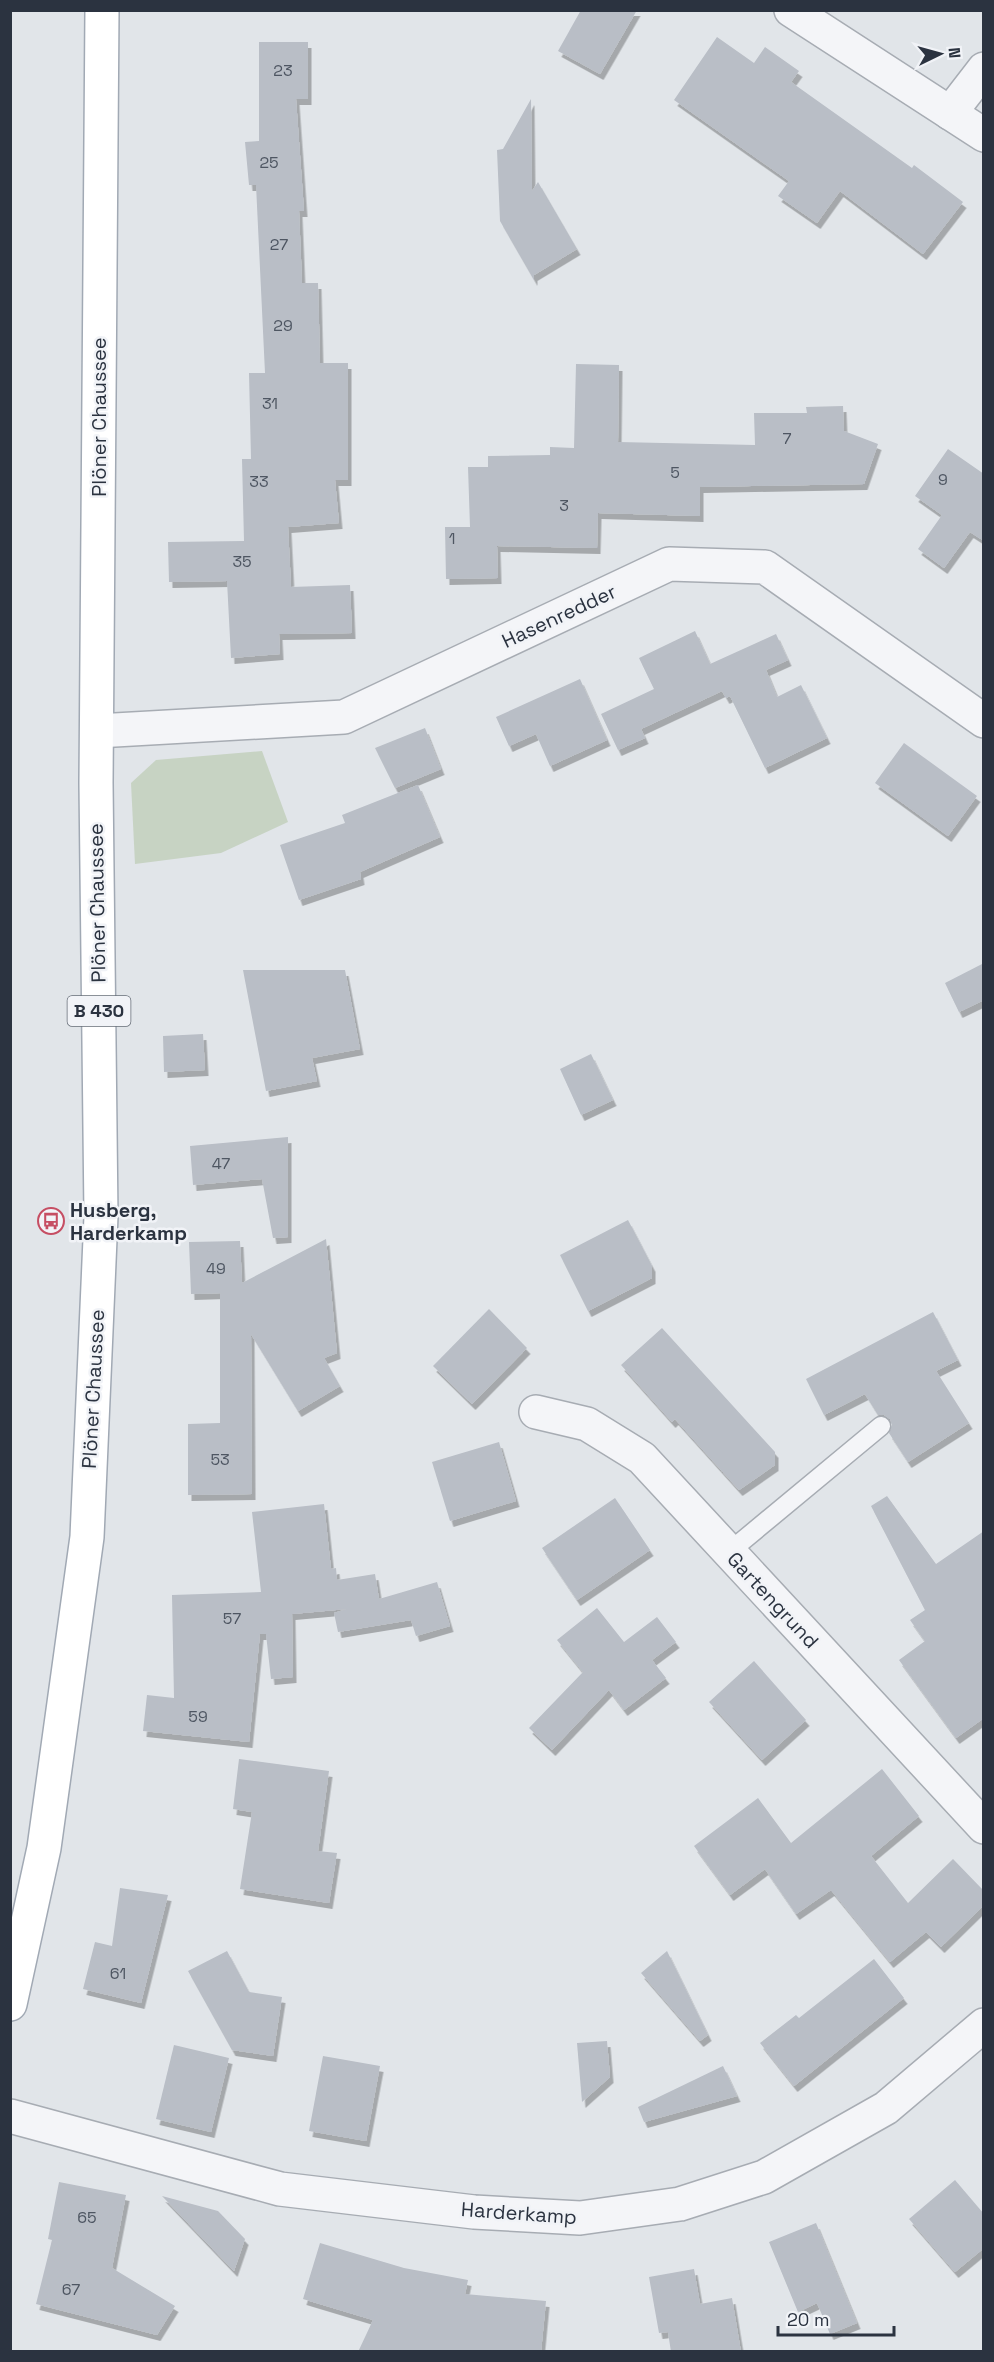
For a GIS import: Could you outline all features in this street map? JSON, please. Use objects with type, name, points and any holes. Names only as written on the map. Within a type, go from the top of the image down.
[{"type":"main road","name":"Plöner Chaussee","points":[[10,2004],[45,1848],[87,1537],[101,1216],[97,731],[102,10]]},
{"type":"street","points":[[790,10],[984,135]]},
{"type":"street","points":[[950,114],[984,69]]},
{"type":"street","name":"Hasenredder","points":[[97,731],[344,717],[669,564],[765,567],[984,721]]},
{"type":"street","name":"Gartengrund","points":[[536,1412],[587,1424],[642,1458],[984,1827]]},
{"type":"street","name":"Harderkamp","points":[[10,2116],[280,2189],[474,2212],[580,2218],[680,2204],[764,2177],[886,2108],[984,2025]]},
{"type":"lane","points":[[729,1552],[881,1426]]},
{"type":"green space","points":[[262,751],[288,822],[221,853],[135,864],[131,783],[156,760]]},
{"type":"building","points":[[581,10],[637,10],[600,74],[558,51]]},
{"type":"building","points":[[717,37],[754,63],[765,47],[799,71],[791,82],[912,168],[914,165],[963,202],[923,254],[840,191],[817,223],[778,196],[789,181],[674,100]]},
{"type":"building","points":[[259,42],[308,42],[308,99],[296,99],[304,211],[299,211],[302,283],[318,283],[320,363],[348,363],[348,480],[335,480],[339,523],[288,527],[291,587],[350,585],[352,633],[279,634],[280,654],[231,658],[227,581],[169,582],[168,542],[244,541],[242,459],[251,459],[249,373],[265,373],[256,185],[249,185],[245,142],[259,141]]},
{"type":"building","points":[[531,99],[532,191],[538,182],[577,249],[534,275],[534,280],[500,221],[497,150],[503,149]]},
{"type":"building","points":[[576,364],[619,365],[618,442],[755,445],[754,413],[807,413],[806,407],[843,406],[844,431],[878,444],[864,484],[700,487],[700,516],[598,513],[597,548],[497,546],[498,578],[446,579],[445,527],[470,527],[468,467],[488,467],[488,456],[550,455],[550,447],[574,448]]},
{"type":"building","points":[[948,449],[984,474],[984,541],[970,532],[944,568],[918,549],[942,515],[915,496]]},
{"type":"building","points":[[695,631],[710,664],[776,634],[788,660],[766,670],[777,697],[801,685],[827,738],[765,768],[730,696],[726,698],[722,691],[641,729],[645,738],[618,750],[601,714],[654,689],[639,658]]},
{"type":"building","points":[[580,679],[607,740],[550,766],[536,734],[509,746],[496,717]]},
{"type":"building","points":[[425,728],[441,769],[395,788],[375,748]]},
{"type":"building","points":[[904,743],[977,796],[948,836],[875,783]]},
{"type":"building","points":[[418,785],[440,837],[360,872],[361,879],[299,900],[280,845],[345,823],[342,815]]},
{"type":"building","points":[[984,963],[984,1000],[959,1012],[945,983]]},
{"type":"building","points":[[243,970],[345,970],[360,1049],[312,1058],[317,1081],[266,1091]]},
{"type":"building","points":[[203,1034],[205,1070],[164,1072],[163,1036]]},
{"type":"building","points":[[591,1054],[613,1100],[581,1115],[560,1069]]},
{"type":"building","points":[[288,1137],[288,1237],[273,1238],[262,1179],[193,1185],[190,1146]]},
{"type":"building","points":[[628,1220],[652,1266],[652,1278],[588,1311],[560,1255]]},
{"type":"building","points":[[326,1239],[337,1353],[324,1358],[340,1386],[298,1411],[251,1334],[252,1494],[188,1495],[188,1424],[220,1423],[220,1294],[222,1293],[191,1294],[189,1242],[240,1241],[242,1283]]},
{"type":"building","points":[[489,1309],[527,1348],[472,1404],[433,1366]]},
{"type":"building","points":[[933,1312],[958,1360],[936,1371],[969,1423],[908,1462],[889,1433],[892,1425],[890,1419],[884,1415],[878,1415],[865,1394],[824,1415],[806,1379]]},
{"type":"building","points":[[662,1328],[775,1452],[775,1465],[739,1490],[675,1419],[672,1422],[621,1365]]},
{"type":"building","points":[[499,1442],[516,1501],[450,1521],[432,1462]]},
{"type":"building","points":[[887,1496],[936,1564],[984,1531],[984,1718],[956,1738],[899,1660],[925,1641],[910,1620],[925,1610],[871,1506]]},
{"type":"building","points":[[615,1498],[650,1550],[577,1600],[542,1548]]},
{"type":"building","points":[[324,1504],[331,1569],[336,1568],[337,1580],[375,1574],[379,1599],[437,1582],[450,1626],[416,1636],[411,1620],[338,1632],[334,1613],[347,1609],[292,1614],[293,1677],[271,1679],[266,1634],[260,1634],[249,1742],[143,1731],[147,1695],[174,1698],[172,1595],[261,1592],[252,1512]]},
{"type":"building","points":[[597,1608],[624,1642],[657,1617],[676,1642],[652,1660],[666,1678],[624,1710],[609,1690],[552,1750],[529,1728],[583,1672],[557,1640]]},
{"type":"building","points":[[754,1661],[806,1720],[762,1760],[709,1702]]},
{"type":"building","points":[[239,1759],[329,1771],[318,1851],[337,1853],[329,1903],[240,1889],[252,1812],[233,1809]]},
{"type":"building","points":[[882,1769],[919,1816],[871,1856],[908,1903],[953,1859],[984,1891],[984,1905],[941,1947],[926,1932],[890,1962],[831,1890],[796,1914],[765,1869],[730,1895],[694,1846],[758,1798],[791,1843]]},
{"type":"building","points":[[120,1888],[168,1895],[141,2003],[83,1989],[95,1942],[112,1946]]},
{"type":"building","points":[[227,1951],[249,1992],[282,1997],[273,2056],[232,2050],[188,1971]]},
{"type":"building","points":[[667,1951],[708,2035],[700,2041],[641,1973]]},
{"type":"building","points":[[874,1959],[904,1998],[794,2086],[760,2043],[796,2015],[799,2018]]},
{"type":"building","points":[[607,2041],[610,2077],[582,2102],[577,2043]]},
{"type":"building","points":[[174,2045],[229,2058],[211,2132],[156,2119]]},
{"type":"building","points":[[323,2056],[380,2066],[366,2141],[309,2131]]},
{"type":"building","points":[[723,2066],[737,2096],[644,2122],[638,2107]]},
{"type":"building","points":[[955,2180],[984,2214],[984,2248],[955,2272],[909,2219]]},
{"type":"building","points":[[59,2182],[126,2195],[112,2268],[175,2306],[157,2335],[36,2304],[52,2240],[48,2239]]},
{"type":"building","points":[[162,2196],[218,2211],[245,2239],[234,2271]]},
{"type":"building","points":[[816,2223],[857,2323],[830,2334],[817,2303],[798,2312],[769,2242]]},
{"type":"building","points":[[320,2243],[404,2268],[468,2280],[465,2294],[546,2301],[541,2352],[358,2352],[373,2320],[303,2299]]},
{"type":"building","points":[[694,2269],[700,2304],[732,2298],[741,2352],[671,2352],[668,2332],[659,2333],[649,2277]]},
{"type":"place","name":"Husberg, Harderkamp","points":[[51,1221]]}]
